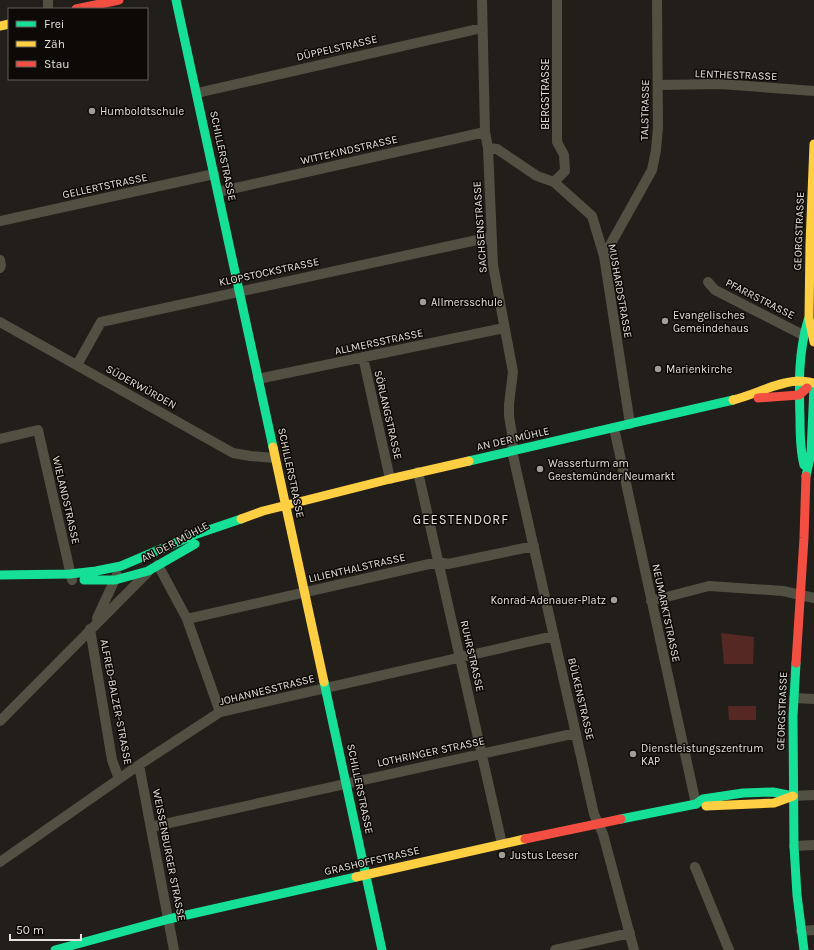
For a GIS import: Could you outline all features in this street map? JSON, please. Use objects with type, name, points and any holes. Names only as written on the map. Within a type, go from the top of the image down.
[{"type":"main road","points":[[81,8],[119,0]]},
{"type":"main road","name":"SCHILLERSTRASSE","points":[[176,0],[382,950]]},
{"type":"main road","name":"GEORGSTRASSE","points":[[814,144],[809,318],[814,342]]},
{"type":"main road","name":"GEORGSTRASSE","points":[[804,950],[794,846],[793,796],[794,698],[804,538],[806,473],[801,453],[799,381],[803,335],[809,318]]},
{"type":"main road","name":"AN DER MÜHLE","points":[[0,582],[71,577],[121,566],[194,535],[285,505],[418,472],[746,397],[786,383],[799,381],[814,383]]},
{"type":"main road","name":"AN DER MÜHLE","points":[[746,397],[799,394],[814,383]]},
{"type":"main road","name":"GEORGSTRASSE","points":[[806,473],[813,453],[814,387]]},
{"type":"main road","name":"AN DER MÜHLE","points":[[0,575],[115,580],[148,571],[203,539],[285,505]]},
{"type":"main road","name":"GRASHOFFSTRASSE","points":[[55,950],[168,919],[502,844],[696,804],[705,806],[774,803],[793,796]]},
{"type":"street","name":"SACHSENSTRASSE","points":[[482,0],[485,132],[488,148],[494,265],[513,372],[509,404],[509,416],[513,440],[512,451]]},
{"type":"street","name":"BERGSTRASSE","points":[[554,182],[565,171],[564,155],[557,142],[557,0]]},
{"type":"street","name":"TALSTRASSE","points":[[604,256],[652,170],[658,127],[657,0]]},
{"type":"street","name":"DÜPPELSTRASSE","points":[[197,93],[482,28]]},
{"type":"street","name":"LENTHESTRASSE","points":[[658,85],[720,84],[814,91]]},
{"type":"street","name":"WITTEKINDSTRASSE","points":[[218,192],[485,132]]},
{"type":"street","name":"MUSHARDSTRASSE","points":[[488,148],[497,149],[537,176],[554,182],[592,216],[604,256],[630,424]]},
{"type":"street","name":"GELLERTSTRASSE","points":[[0,221],[214,174]]},
{"type":"street","name":"KLOPSTOCKSTRASSE","points":[[77,365],[101,322],[492,237]]},
{"type":"street","points":[[0,260],[0,268]]},
{"type":"street","name":"PFARRSTRASSE","points":[[708,282],[715,290],[803,335]]},
{"type":"street","name":"SÜDERWÜRDEN","points":[[0,322],[233,453],[275,458]]},
{"type":"street","name":"ALLMERSSTRASSE","points":[[258,379],[504,328]]},
{"type":"street","name":"SÖRLANGSTRASSE","points":[[363,357],[390,479]]},
{"type":"street","name":"NEUMARKTSTRASSE","points":[[614,428],[696,804]]},
{"type":"street","name":"WIELANDSTRASSE","points":[[0,439],[38,430],[71,577]]},
{"type":"street","name":"BÜLKENSTRASSE","points":[[512,451],[594,814],[603,834],[634,950]]},
{"type":"street","name":"RUHRSTRASSE","points":[[418,472],[502,844]]},
{"type":"street","name":"LILIENTHALSTRASSE","points":[[186,619],[438,562],[448,564],[534,546]]},
{"type":"street","points":[[158,565],[186,619],[220,712]]},
{"type":"street","points":[[92,627],[121,566]]},
{"type":"street","points":[[0,721],[148,571]]},
{"type":"street","points":[[651,601],[709,586],[783,591],[814,598]]},
{"type":"street","name":"ALFRED-BALZER-STRASSE","points":[[92,627],[112,760],[119,778]]},
{"type":"street","name":"JOHANNESSTRASSE","points":[[0,862],[139,764],[220,712],[554,636]]},
{"type":"street","points":[[794,698],[814,699]]},
{"type":"street","name":"LOTHRINGER STRASSE","points":[[151,827],[576,733]]},
{"type":"street","name":"WEISSENBURGER STRASSE","points":[[139,764],[174,950]]},
{"type":"street","points":[[793,796],[814,795]]},
{"type":"street","points":[[794,846],[814,846]]},
{"type":"street","points":[[695,867],[729,950]]},
{"type":"street","points":[[801,931],[814,930]]},
{"type":"street","points":[[555,950],[630,933]]},
{"type":"shaded area","points":[[721,633],[754,637],[753,664],[724,664]]},
{"type":"shaded area","points":[[728,706],[756,706],[756,720],[729,720]]},
{"type":"traffic: fast","points":[[176,0],[273,447]]},
{"type":"traffic: fast","points":[[804,465],[800,442],[799,381],[802,345],[808,320]]},
{"type":"traffic: fast","points":[[806,476],[811,453],[814,387]]},
{"type":"traffic: fast","points":[[469,461],[733,400]]},
{"type":"traffic: fast","points":[[0,575],[70,574],[121,566],[194,535],[241,519]]},
{"type":"traffic: fast","points":[[84,580],[115,580],[148,571],[195,544]]},
{"type":"traffic: fast","points":[[796,663],[793,716],[794,846],[797,895],[804,950]]},
{"type":"traffic: fast","points":[[324,682],[382,950]]},
{"type":"traffic: fast","points":[[621,819],[696,804],[703,799],[743,793],[773,792],[793,796]]},
{"type":"traffic: fast","points":[[55,950],[169,919],[356,877]]},
{"type":"traffic: slow","points":[[0,26],[8,24]]},
{"type":"traffic: slow","points":[[814,144],[809,318],[814,342]]},
{"type":"traffic: slow","points":[[733,400],[790,382],[800,381],[814,383]]},
{"type":"traffic: slow","points":[[273,447],[324,682]]},
{"type":"traffic: slow","points":[[241,519],[263,511],[469,461]]},
{"type":"traffic: slow","points":[[706,806],[774,803],[793,796]]},
{"type":"traffic: slow","points":[[356,877],[525,839]]},
{"type":"traffic: jam","points":[[81,8],[119,0]]},
{"type":"traffic: jam","points":[[758,398],[799,395],[807,388]]},
{"type":"traffic: jam","points":[[796,663],[804,538],[806,476]]},
{"type":"traffic: jam","points":[[525,839],[621,819]]},
{"type":"place","name":"Humboldtschule","points":[[92,111]]},
{"type":"place","name":"Allmersschule","points":[[423,302]]},
{"type":"place","name":"Evangelisches Gemeindehaus","points":[[665,321]]},
{"type":"place","name":"Marienkirche","points":[[658,369]]},
{"type":"place","name":"Wasserturm am Geestemünder Neumarkt","points":[[540,469]]},
{"type":"place","name":"Konrad-Adenauer-Platz","points":[[614,600]]},
{"type":"place","name":"Dienstleistungszentrum KAP","points":[[633,754]]},
{"type":"place","name":"Justus Leeser","points":[[502,855]]},
{"type":"district","name":"GEESTENDORF","points":[[461,519]]}]
